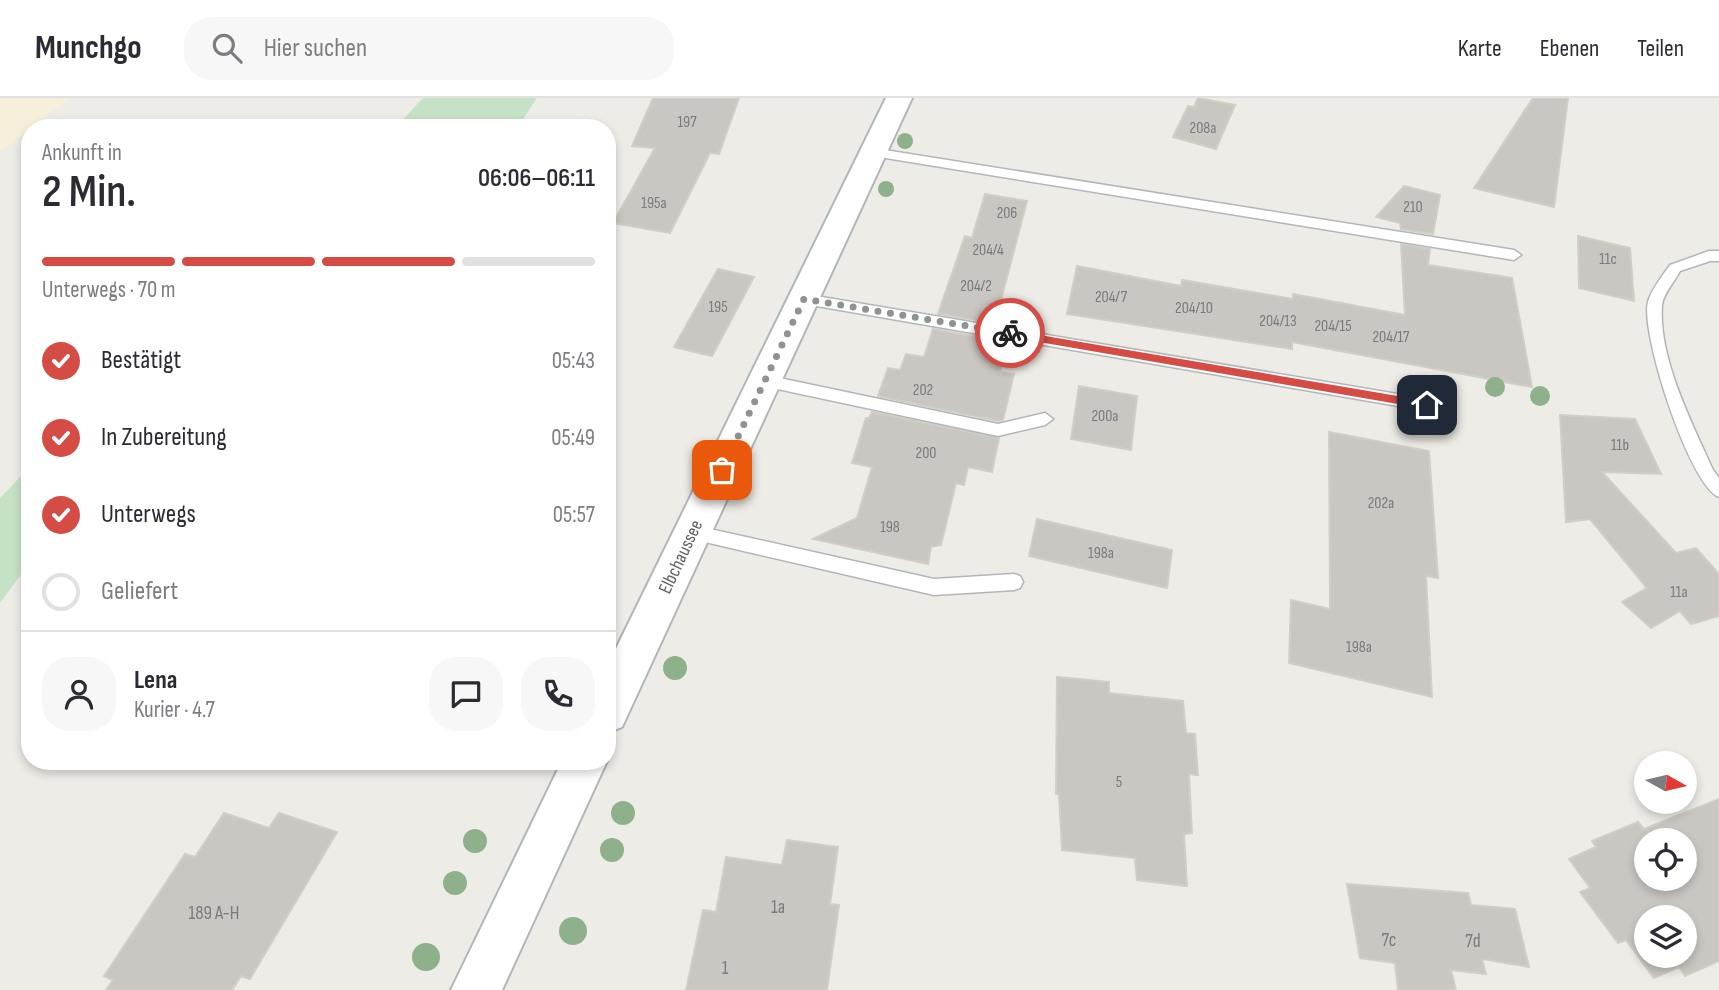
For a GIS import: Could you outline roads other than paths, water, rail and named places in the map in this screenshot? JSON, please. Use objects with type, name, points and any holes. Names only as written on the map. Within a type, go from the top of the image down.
[{"type":"main road","name":"Elbchaussee","points":[[616,694],[899,98]]},
{"type":"main road","points":[[476,990],[580,770]]},
{"type":"lane","points":[[872,152],[1514,255]]},
{"type":"lane","points":[[1719,256],[1709,256],[1675,268],[1655,302],[1657,339],[1676,405],[1706,474],[1719,490]]},
{"type":"lane","points":[[804,299],[1427,405]]},
{"type":"lane","points":[[765,381],[998,430],[1045,419]]},
{"type":"lane","points":[[692,532],[934,587],[1014,582]]}]
